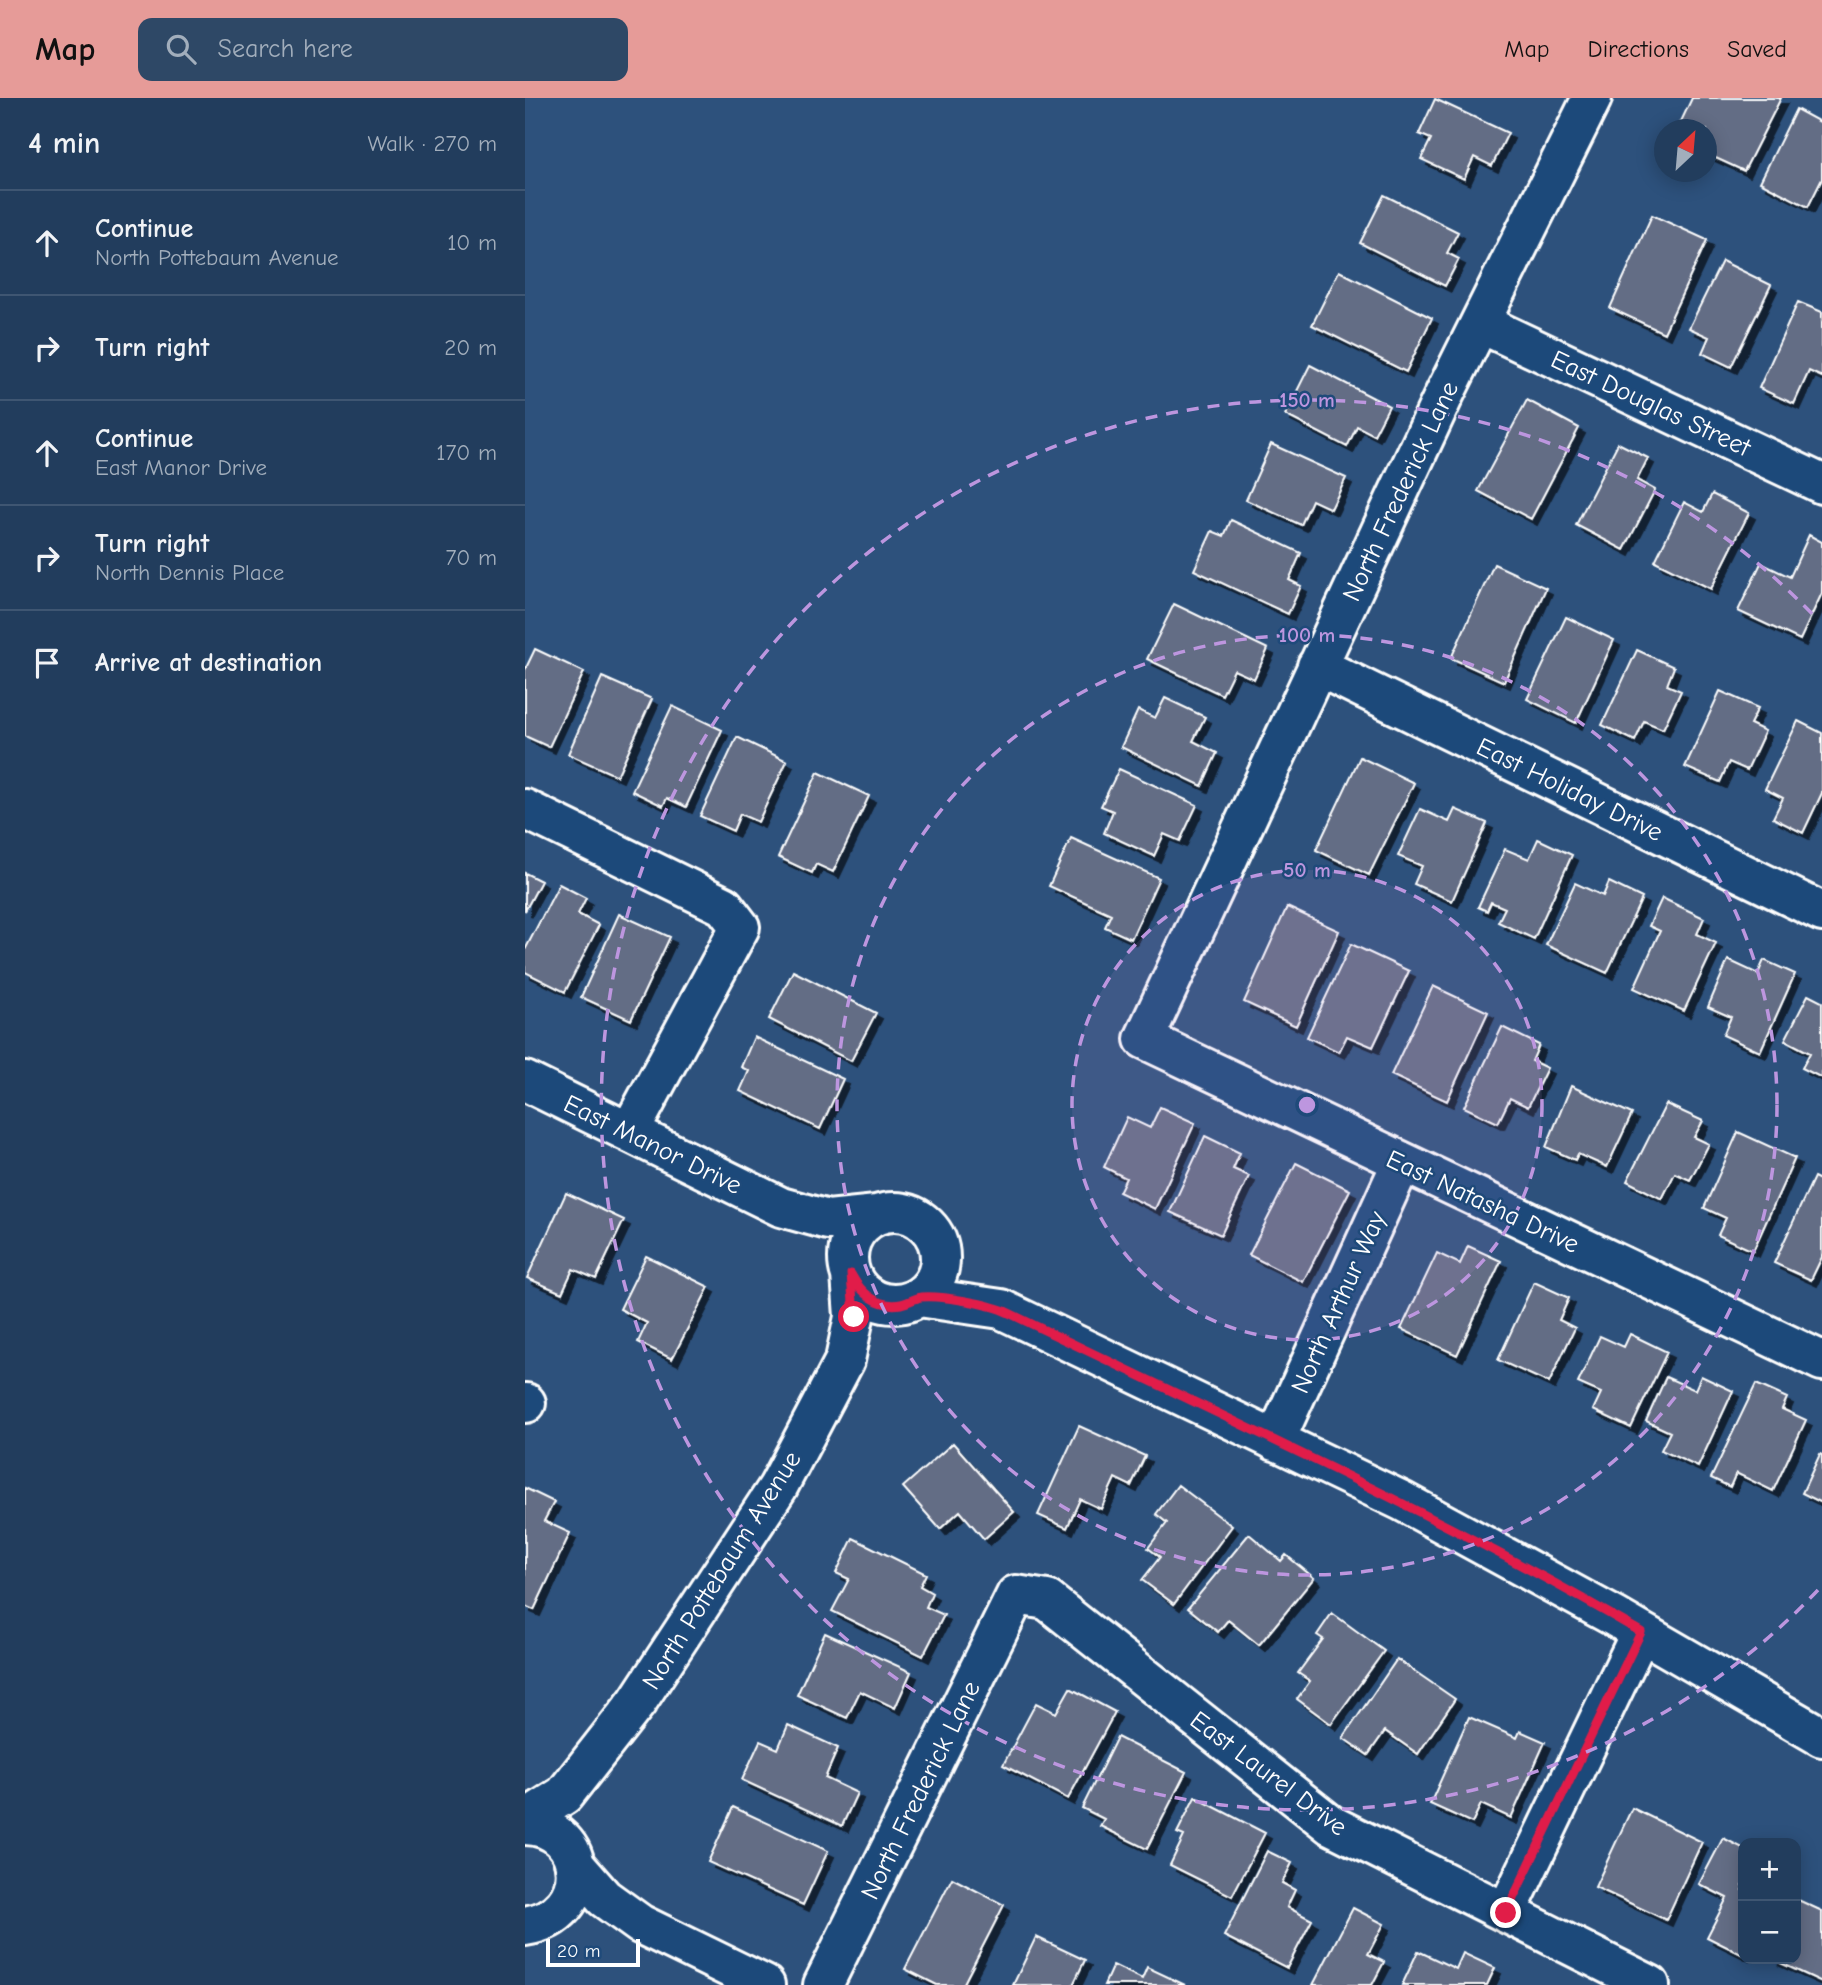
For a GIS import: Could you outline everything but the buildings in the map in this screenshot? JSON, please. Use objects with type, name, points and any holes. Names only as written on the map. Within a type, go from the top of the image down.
[{"type":"street","name":"North Frederick Lane","points":[[1144,1039],[1480,323],[1592,98]]},
{"type":"street","name":"East Douglas Street","points":[[1480,323],[1822,484]]},
{"type":"street","name":"East Holiday Drive","points":[[1317,666],[1822,912]]},
{"type":"street","points":[[525,809],[724,906],[740,927],[630,1131]]},
{"type":"street","name":"East Natasha Drive","points":[[1144,1039],[1822,1362]]},
{"type":"street","name":"East Manor Drive","points":[[525,1081],[781,1207],[828,1220],[877,1215]]},
{"type":"street","name":"North Arthur Way","points":[[1275,1441],[1402,1162]]},
{"type":"street","name":"East Manor Drive","points":[[781,1207],[820,1239],[850,1273]]},
{"type":"street","points":[[935,1238],[939,1266],[935,1280],[917,1298],[900,1304],[870,1298],[858,1288],[850,1273],[849,1246],[855,1233],[877,1215],[890,1212],[917,1218],[935,1238],[964,1274],[1001,1309],[1402,1501],[1641,1632],[1822,1737]]},
{"type":"street","name":"North Pottebaum Avenue","points":[[525,1822],[564,1795],[637,1702],[778,1488],[845,1360],[854,1317],[850,1273]]},
{"type":"street","points":[[917,1298],[1001,1309]]},
{"type":"street","name":"North Pottebaum Avenue","points":[[845,1360],[880,1326],[917,1298]]},
{"type":"street","name":"North Frederick Lane","points":[[823,1985],[1016,1595]]},
{"type":"street","name":"East Laurel Drive","points":[[1016,1595],[1047,1600],[1331,1825],[1650,1985]]},
{"type":"street","points":[[1506,1913],[1641,1632]]},
{"type":"street","name":"North Pottebaum Avenue","points":[[536,1925],[565,1907],[572,1894],[576,1804],[584,1771]]},
{"type":"street","points":[[525,1822],[549,1830],[604,1898],[640,1924],[765,1985]]},
{"type":"street","points":[[536,1925],[596,1917],[640,1924]]},
{"type":"route","points":[[854,1317],[851,1274],[858,1288],[870,1298],[884,1303],[900,1304],[919,1297],[1001,1309],[1402,1501],[1641,1632],[1506,1913]]}]
